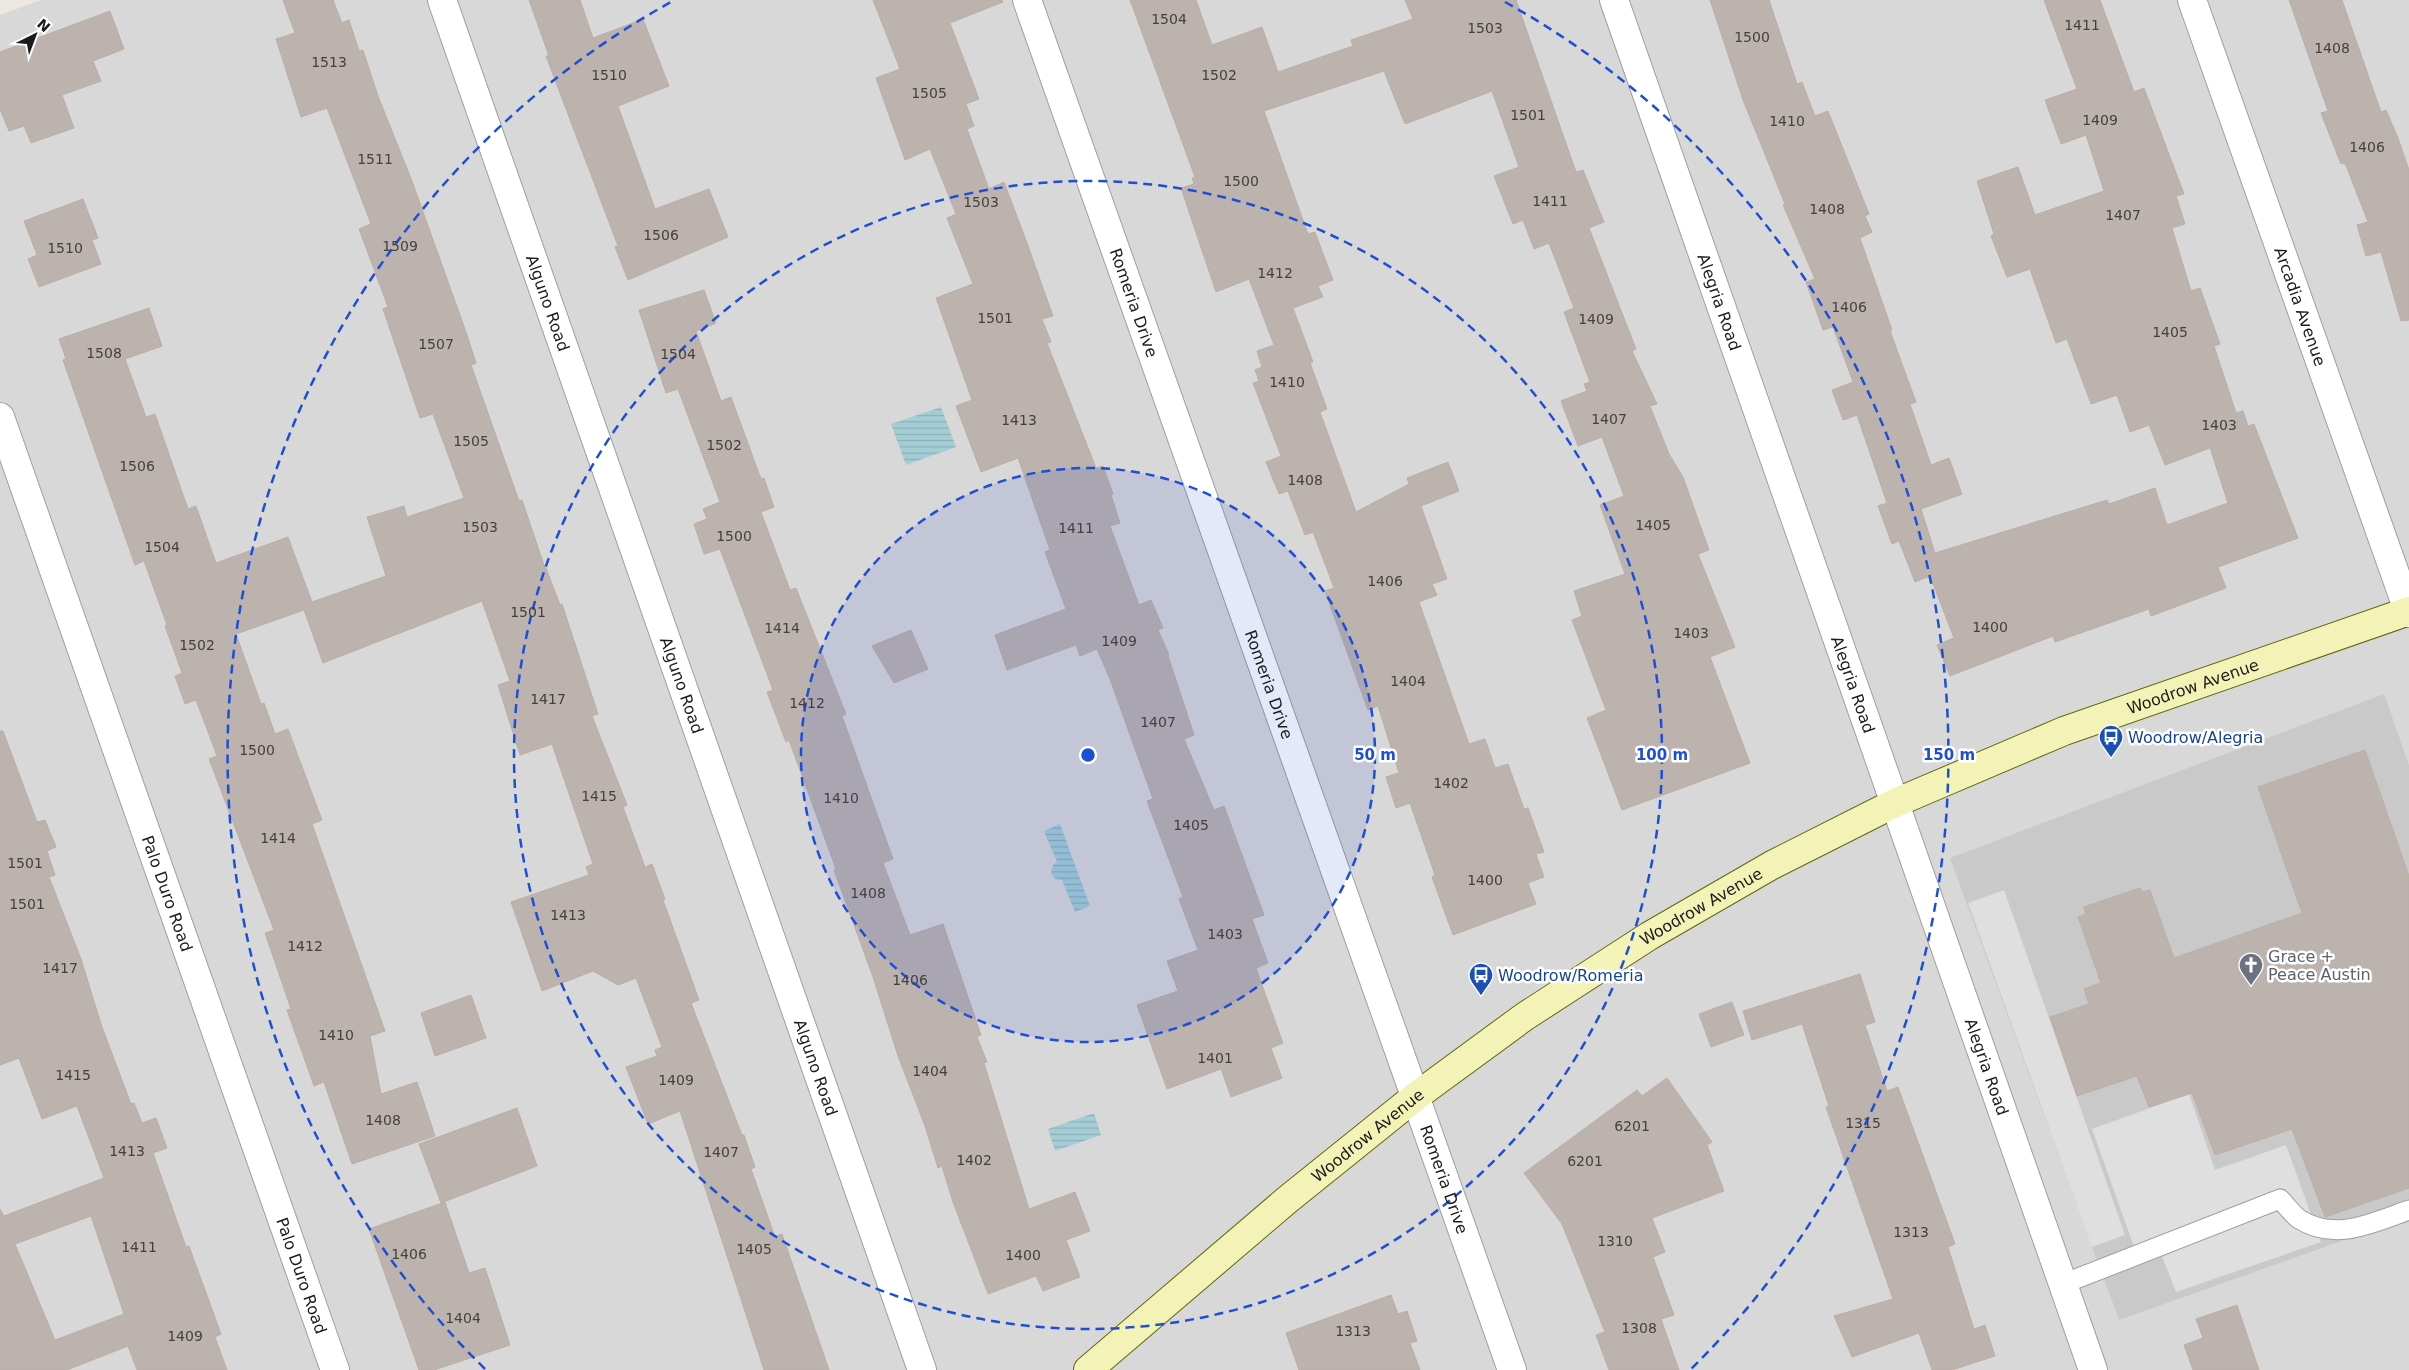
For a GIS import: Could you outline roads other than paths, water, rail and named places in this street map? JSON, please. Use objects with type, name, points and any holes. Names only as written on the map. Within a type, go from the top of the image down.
[{"type":"street","name":"Alguno Road","points":[[442,0],[922,1370]]},
{"type":"street","name":"Romeria Drive","points":[[1028,0],[1512,1370]]},
{"type":"street","name":"Alegria Road","points":[[1614,0],[2093,1370]]},
{"type":"street","name":"Arcadia Avenue","points":[[2192,0],[2409,612]]},
{"type":"street","name":"Palo Duro Road","points":[[0,417],[334,1370]]},
{"type":"street","name":"Woodrow Avenue","points":[[1088,1370],[1287,1200],[1415,1096],[1524,1017],[1649,936],[1772,865],[1895,803],[2064,731],[2409,612]]},
{"type":"lane","points":[[2062,1284],[2280,1198],[2298,1218],[2329,1231],[2357,1229],[2409,1210]]},
{"type":"water","points":[[941,407],[956,447],[906,465],[891,424]]},
{"type":"water","points":[[1060,824],[1090,906],[1075,912],[1062,880],[1055,879],[1051,873],[1053,865],[1057,862],[1044,831]]},
{"type":"water","points":[[1094,1113],[1101,1135],[1055,1151],[1048,1129]]},
{"type":"place","name":"Woodrow/Alegria","points":[[2111,758]]},
{"type":"place","name":"Grace + Peace Austin","points":[[2251,986]]},
{"type":"place","name":"Woodrow/Romeria","points":[[1481,996]]}]
